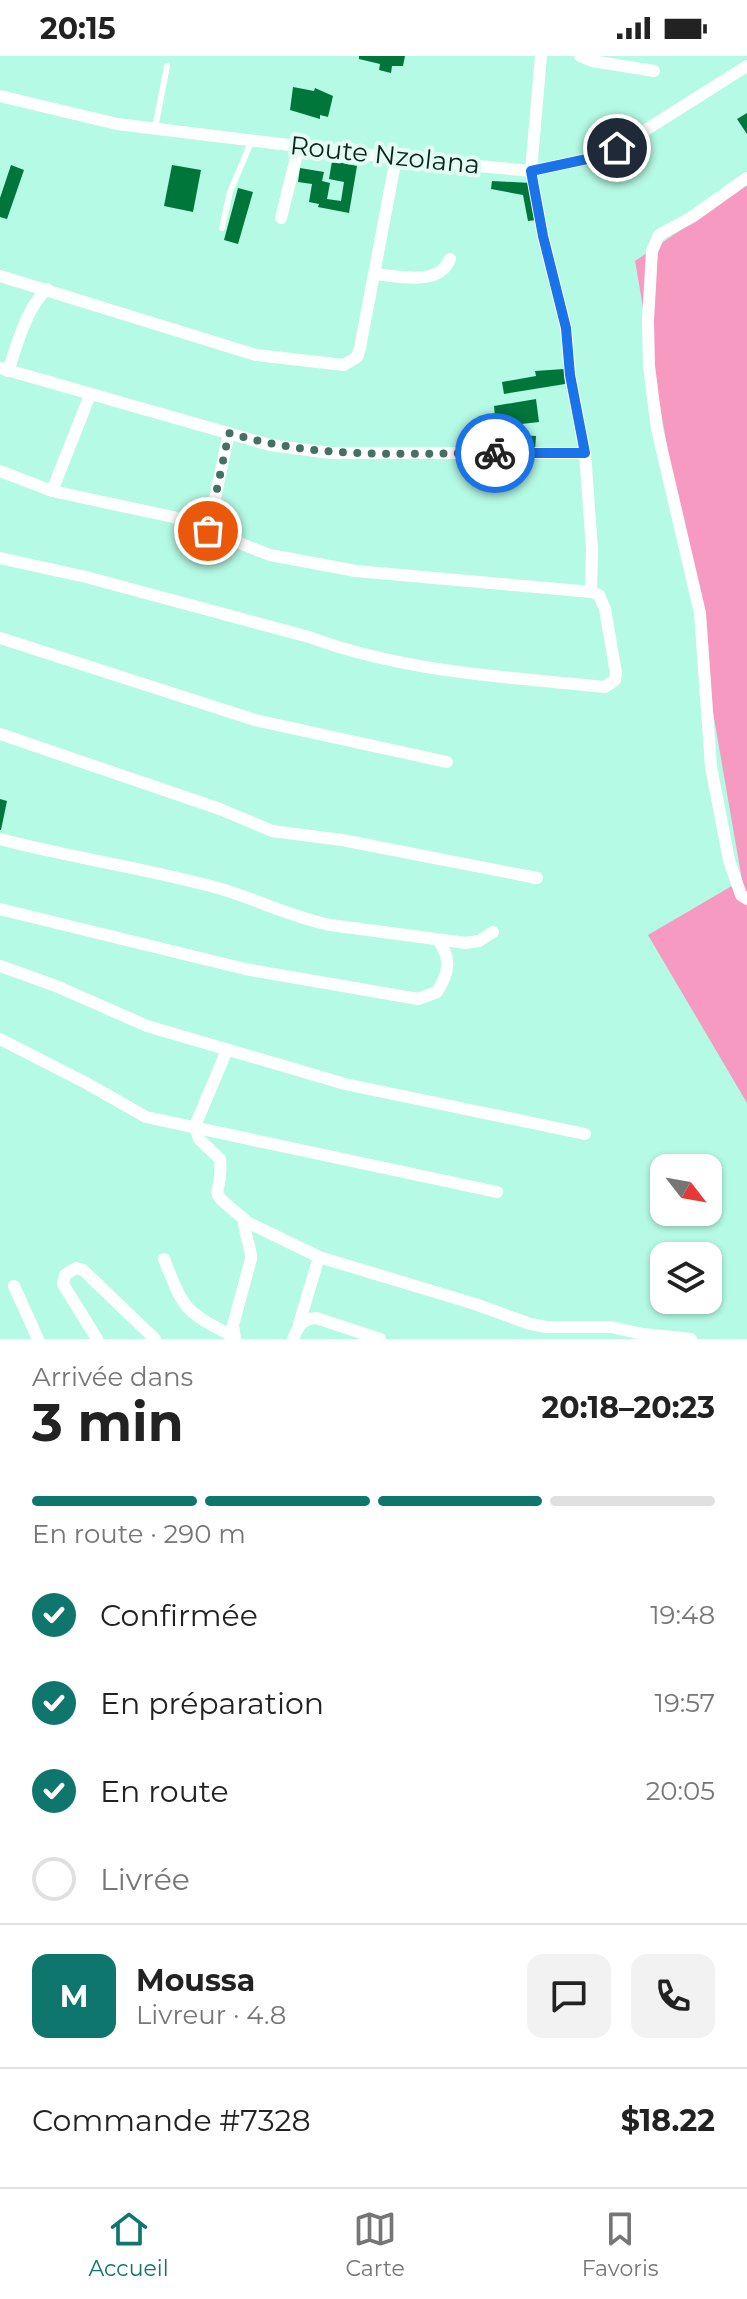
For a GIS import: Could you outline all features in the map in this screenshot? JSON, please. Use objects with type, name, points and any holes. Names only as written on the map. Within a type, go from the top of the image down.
[{"type":"street","points":[[541,56],[531,171],[543,236],[566,328],[570,375],[585,453],[592,549],[591,592]]},
{"type":"street","points":[[580,56],[592,61],[654,71]]},
{"type":"street","name":"Route Nzolana","points":[[0,96],[117,124],[531,171],[587,159],[617,148],[747,66]]},
{"type":"street","points":[[281,218],[299,146]]},
{"type":"street","points":[[0,276],[256,355],[344,365],[357,357],[360,348],[396,158]]},
{"type":"street","points":[[747,178],[692,217],[659,235],[652,251],[648,321],[649,366],[657,429],[700,613],[711,767],[729,860],[741,895],[747,899]]},
{"type":"street","points":[[374,274],[418,278],[437,274],[446,268],[450,259]]},
{"type":"street","points":[[47,289],[27,317],[4,369],[270,445],[330,453],[585,453]]},
{"type":"street","points":[[52,491],[90,395]]},
{"type":"street","points":[[208,531],[229,433]]},
{"type":"street","points":[[0,471],[52,491],[173,517],[270,555],[344,569],[591,592],[603,601],[616,673],[612,684],[605,687],[395,661],[339,648],[154,594],[0,558]]},
{"type":"street","points":[[0,638],[255,720],[447,762]]},
{"type":"street","points":[[0,734],[220,809],[272,831],[342,840],[537,878]]},
{"type":"street","points":[[0,839],[214,887],[309,921],[466,943],[479,941],[493,932]]},
{"type":"street","points":[[0,909],[245,969],[418,999],[437,992],[448,972],[444,949],[438,940]]},
{"type":"street","points":[[0,966],[56,986],[147,1026],[227,1050],[398,1097],[585,1134]]},
{"type":"street","points":[[0,1039],[146,1117],[497,1192]]},
{"type":"street","points":[[227,1050],[195,1126],[199,1139],[220,1159],[215,1192],[218,1198],[245,1221],[319,1257],[475,1304],[530,1324],[546,1327],[611,1327],[691,1339]]},
{"type":"street","points":[[234,1338],[233,1325],[251,1259],[243,1231],[245,1221]]},
{"type":"street","points":[[293,1339],[319,1257]]},
{"type":"street","points":[[164,1259],[182,1304],[200,1320],[234,1338]]},
{"type":"street","points":[[97,1339],[63,1284],[65,1275],[76,1268],[83,1270],[155,1339]]},
{"type":"street","points":[[14,1286],[38,1339]]},
{"type":"street","points":[[299,1324],[307,1318],[316,1318],[380,1339]]},
{"type":"lane","points":[[155,128],[167,66]]},
{"type":"lane","points":[[222,228],[230,192],[252,140]]},
{"type":"shaded area","points":[[747,185],[747,1103],[648,935],[742,880],[635,261]]},
{"type":"building","points":[[359,56],[405,56],[403,66],[392,66],[391,73],[379,70],[380,64],[359,59]]},
{"type":"building","points":[[293,87],[314,91],[315,88],[333,96],[328,117],[320,115],[320,119],[290,110]]},
{"type":"building","points":[[747,113],[747,134],[737,119]]},
{"type":"building","points":[[332,161],[357,166],[349,213],[318,207],[319,204],[309,202],[312,184],[298,182],[300,168],[324,172],[322,181],[330,183],[327,199],[341,201],[344,182],[329,179]]},
{"type":"building","points":[[11,165],[24,170],[7,219],[0,217],[0,198]]},
{"type":"building","points":[[172,165],[201,170],[193,212],[164,206]]},
{"type":"building","points":[[492,181],[531,183],[536,220],[528,221],[523,195],[491,189]]},
{"type":"building","points":[[238,188],[253,192],[238,244],[224,240]]},
{"type":"building","points":[[564,369],[565,384],[504,394],[502,382],[536,376],[535,371]]},
{"type":"building","points":[[536,399],[539,422],[496,427],[494,406]]},
{"type":"building","points":[[485,434],[536,436],[535,450],[484,449]]},
{"type":"building","points":[[0,799],[7,801],[1,830],[0,830]]},
{"type":"way so far","points":[[208,531],[229,433],[270,445],[330,453],[495,453]]},
{"type":"route","points":[[495,453],[585,453],[570,375],[566,328],[543,236],[531,171],[587,159],[617,148]]}]
